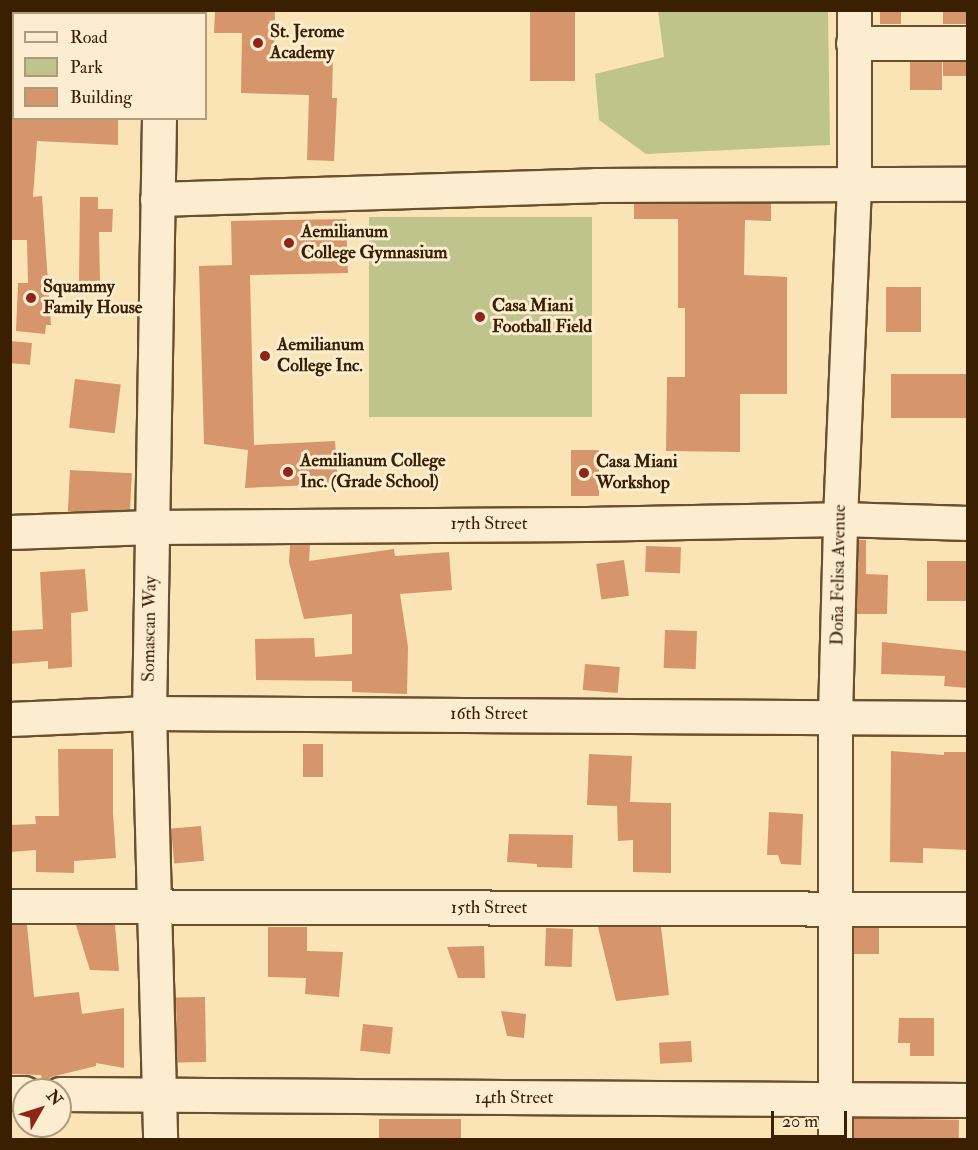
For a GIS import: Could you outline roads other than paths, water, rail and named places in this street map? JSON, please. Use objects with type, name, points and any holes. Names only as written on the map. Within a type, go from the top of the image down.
[{"type":"street","name":"Doña Felisa Avenue","points":[[835,1140],[835,716],[840,519],[854,183],[854,10]]},
{"type":"street","points":[[853,43],[968,43]]},
{"type":"street","name":"Somascan Way","points":[[159,120],[148,713],[160,1140]]},
{"type":"street","points":[[157,199],[596,185],[968,184]]},
{"type":"street","name":"17th Street","points":[[10,532],[152,527],[586,524],[840,519],[968,523]]},
{"type":"street","name":"16th Street","points":[[10,719],[148,713],[968,718]]},
{"type":"street","name":"15th Street","points":[[10,906],[968,909]]},
{"type":"street","name":"14th Street","points":[[72,1094],[968,1100]]},
{"type":"place","name":"St. Jerome Academy","points":[[258,43]]},
{"type":"place","name":"Aemilianum College Gymnasium","points":[[289,243]]},
{"type":"place","name":"Squammy Family House","points":[[31,298]]},
{"type":"place","name":"Casa Miani Football Field","points":[[480,317]]},
{"type":"place","name":"Aemilianum College Inc.","points":[[265,356]]},
{"type":"place","name":"Aemilianum College Inc. (Grade School)","points":[[288,472]]},
{"type":"place","name":"Casa Miani Workshop","points":[[584,473]]}]
